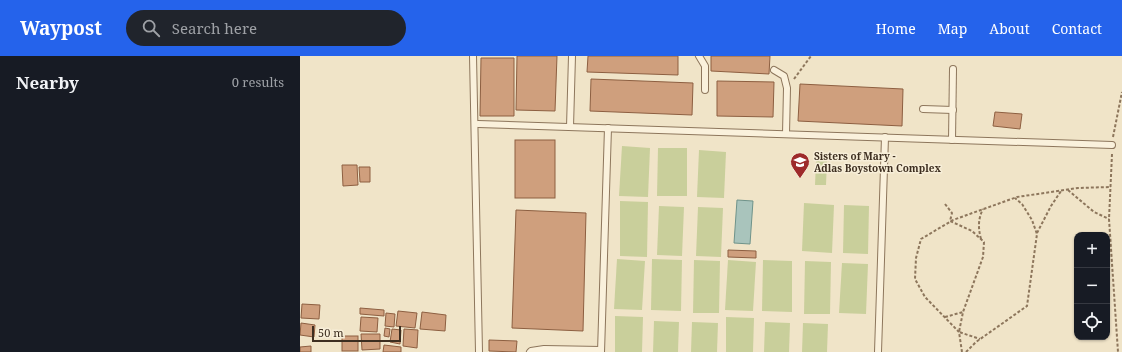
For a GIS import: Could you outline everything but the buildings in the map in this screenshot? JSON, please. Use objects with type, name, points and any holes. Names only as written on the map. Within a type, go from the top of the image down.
[{"type":"lane","points":[[473,56],[479,352]]},
{"type":"lane","points":[[570,127],[572,56]]},
{"type":"lane","points":[[699,56],[705,66],[705,90]]},
{"type":"lane","points":[[952,140],[953,69]]},
{"type":"lane","points":[[774,70],[784,76],[787,88],[786,134]]},
{"type":"lane","points":[[923,109],[953,110]]},
{"type":"lane","points":[[478,124],[1112,145]]},
{"type":"lane","points":[[530,352],[544,349],[601,351],[608,128]]},
{"type":"lane","points":[[878,352],[885,138]]},
{"type":"path","points":[[787,88],[810,56]]},
{"type":"path","points":[[1118,352],[1109,219],[1112,145],[1122,92]]},
{"type":"path","points":[[980,339],[959,332],[925,297],[915,279],[916,258],[921,239],[950,221],[1014,198],[1068,190],[1110,187]]},
{"type":"path","points":[[1068,190],[1094,212],[1109,219]]},
{"type":"path","points":[[966,352],[980,339],[1027,306],[1037,234],[1051,206],[1061,191]]},
{"type":"path","points":[[1014,198],[1022,204],[1032,220],[1037,234]]},
{"type":"path","points":[[945,204],[952,212],[950,221]]},
{"type":"path","points":[[962,352],[959,332],[963,312],[983,257],[984,242],[981,239],[978,229],[982,209]]},
{"type":"path","points":[[950,221],[972,231],[981,239]]},
{"type":"path","points":[[945,317],[963,312]]},
{"type":"green space","points":[[622,146],[650,148],[648,197],[619,196]]},
{"type":"green space","points":[[658,148],[687,148],[687,196],[657,196]]},
{"type":"green space","points":[[699,150],[726,152],[724,198],[697,197]]},
{"type":"green space","points":[[816,161],[827,161],[826,185],[815,185]]},
{"type":"green space","points":[[620,201],[648,202],[647,257],[620,256]]},
{"type":"green space","points":[[804,203],[834,205],[832,253],[802,251]]},
{"type":"green space","points":[[844,205],[869,206],[868,254],[843,253]]},
{"type":"green space","points":[[659,206],[684,207],[682,256],[657,255]]},
{"type":"green space","points":[[698,207],[723,208],[721,257],[696,256]]},
{"type":"green space","points":[[617,259],[645,261],[642,310],[614,309]]},
{"type":"green space","points":[[652,259],[682,260],[681,311],[651,310]]},
{"type":"green space","points":[[694,260],[720,261],[719,313],[693,313]]},
{"type":"green space","points":[[728,260],[756,262],[753,311],[725,310]]},
{"type":"green space","points":[[763,260],[792,261],[792,312],[762,311]]},
{"type":"green space","points":[[805,261],[831,262],[830,314],[804,314]]},
{"type":"green space","points":[[842,263],[868,264],[866,314],[839,313]]},
{"type":"green space","points":[[615,316],[643,317],[642,352],[615,352]]},
{"type":"green space","points":[[726,317],[754,318],[753,352],[726,352]]},
{"type":"green space","points":[[654,321],[679,322],[678,352],[653,352]]},
{"type":"green space","points":[[692,322],[718,323],[717,352],[691,352]]},
{"type":"green space","points":[[765,322],[790,323],[789,352],[764,352]]},
{"type":"green space","points":[[803,323],[828,324],[827,352],[802,352]]},
{"type":"water","points":[[737,200],[753,201],[750,244],[734,243]]},
{"type":"place","name":"Sisters of Mary - Adlas Boystown Complex","points":[[800,179]]}]
